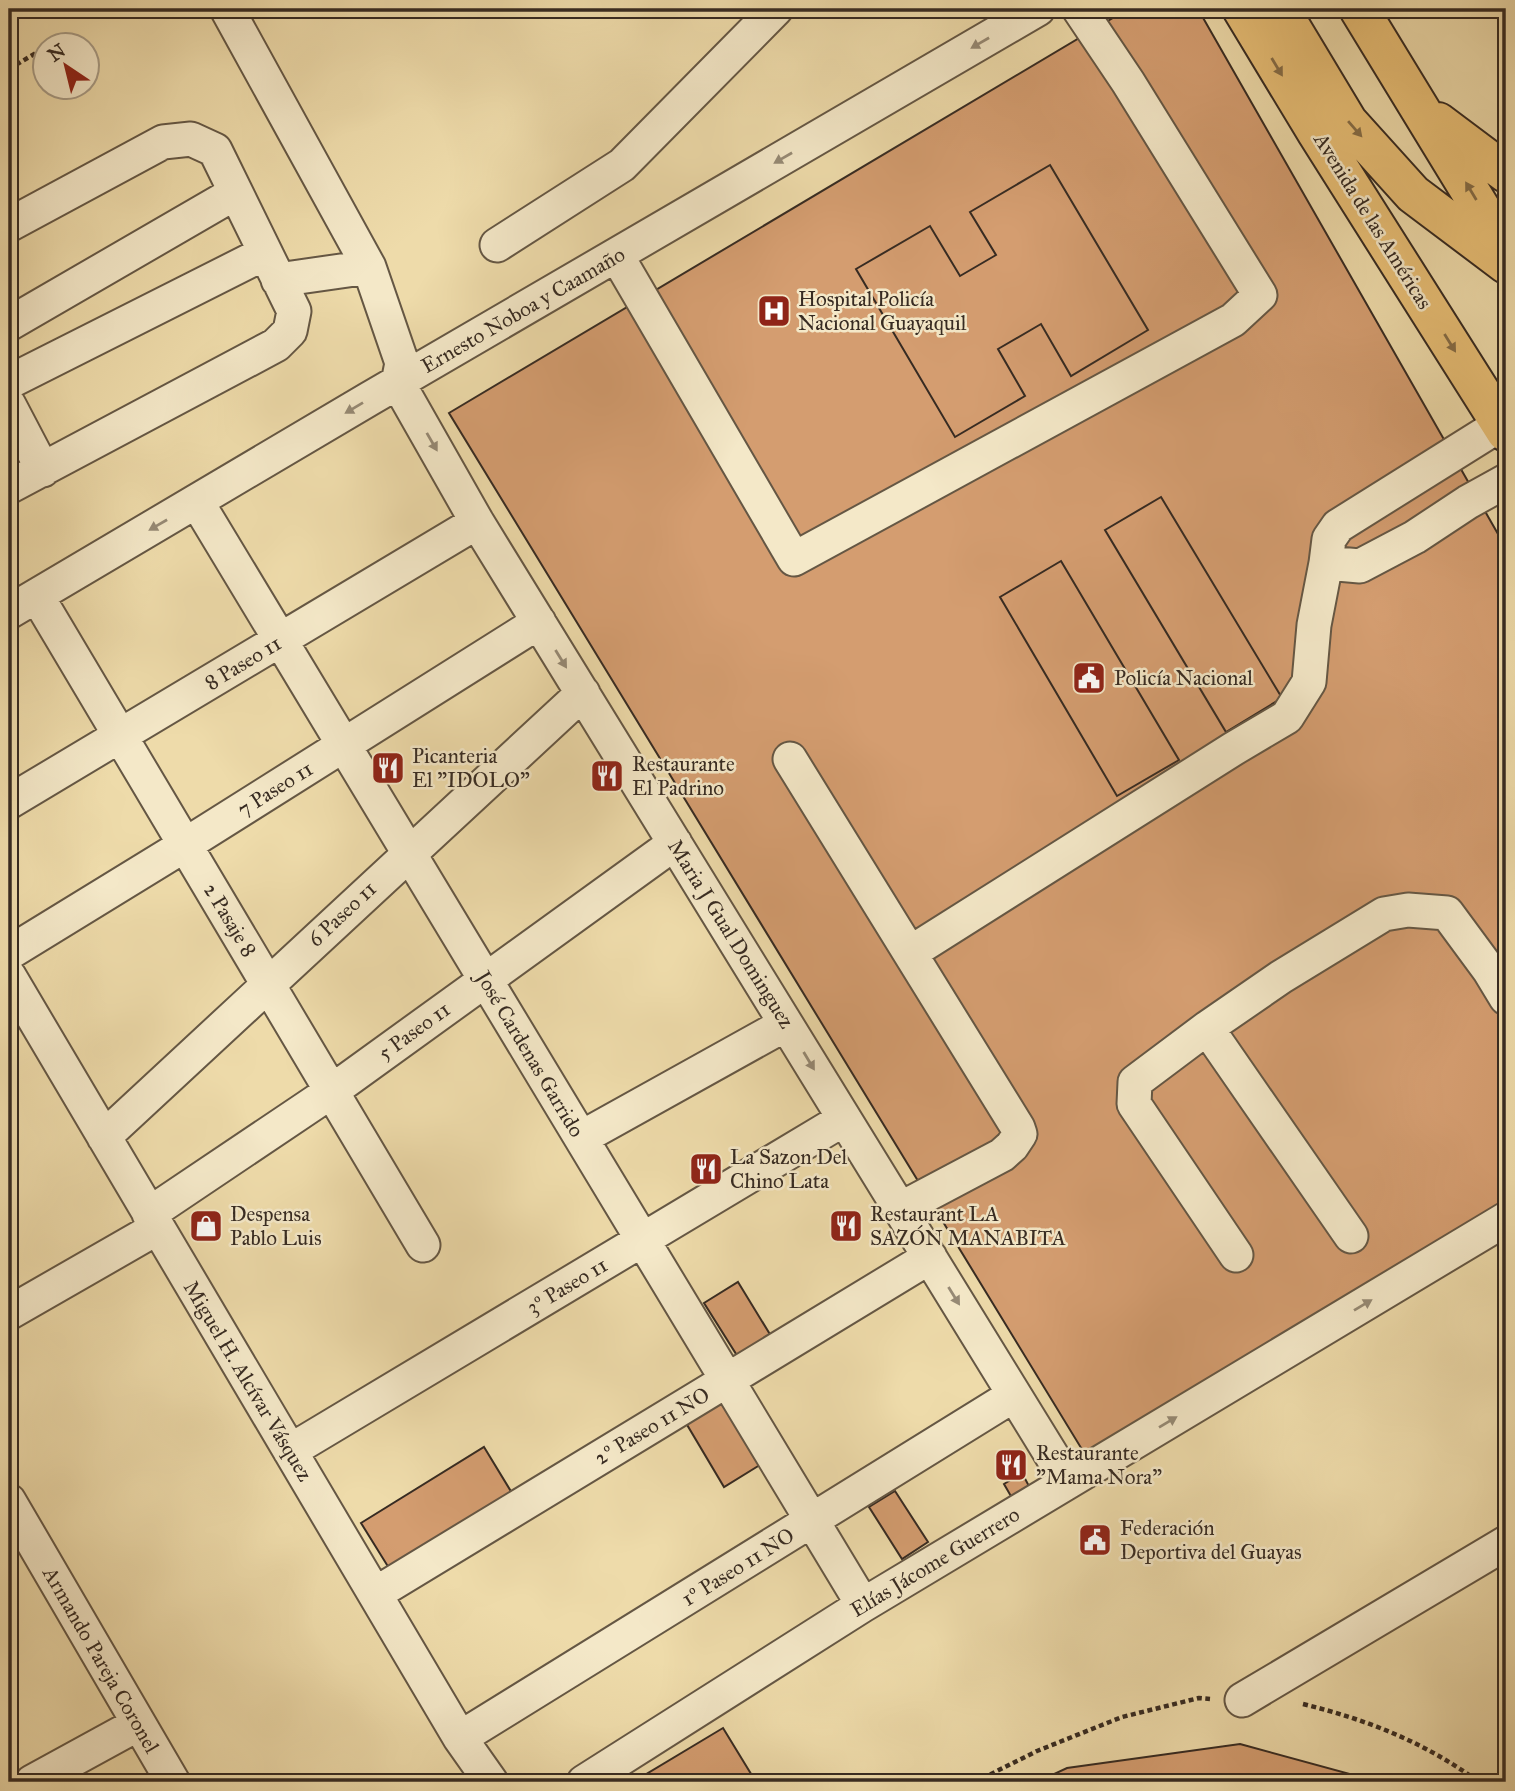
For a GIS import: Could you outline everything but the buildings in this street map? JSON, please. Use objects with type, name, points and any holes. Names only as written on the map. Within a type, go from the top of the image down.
[{"type":"main road","name":"Avenida de las Américas","points":[[1242,9],[1317,133],[1504,428]]},
{"type":"main road","points":[[1280,9],[1348,122],[1413,194],[1506,264]]},
{"type":"main road","points":[[1359,9],[1506,250]]},
{"type":"main road","points":[[1422,110],[1506,173]]},
{"type":"street","points":[[227,9],[369,267],[402,363],[398,383]]},
{"type":"street","points":[[497,245],[622,165],[776,9]]},
{"type":"street","name":"Ernesto Noboa y Caamaño","points":[[9,612],[1038,9]]},
{"type":"street","points":[[617,256],[794,559],[1233,320],[1260,295],[1128,82],[1079,9]]},
{"type":"street","points":[[9,225],[163,142],[191,139],[215,150],[294,311],[290,331],[276,345],[9,487]]},
{"type":"street","points":[[9,324],[235,193]]},
{"type":"street","points":[[9,382],[272,266],[369,267]]},
{"type":"street","name":"Maria J Gual Dominguez","points":[[398,383],[477,522],[1068,1482]]},
{"type":"street","points":[[9,405],[43,470]]},
{"type":"street","points":[[910,953],[1287,717],[1309,682],[1314,625],[1329,539],[1338,526],[1504,428]]},
{"type":"street","points":[[1326,564],[1360,566],[1415,537],[1506,481]]},
{"type":"street","name":"José Cardenas Garrido","points":[[197,502],[863,1605]]},
{"type":"street","name":"8 Paseo 11","points":[[9,802],[477,522]]},
{"type":"street","name":"2 Pasaje 8","points":[[37,596],[423,1245]]},
{"type":"street","name":"7 Paseo 11","points":[[9,953],[539,622]]},
{"type":"street","name":"6 Paseo 11","points":[[104,1137],[583,694]]},
{"type":"street","points":[[790,759],[1020,1135],[1002,1155],[900,1209]]},
{"type":"street","name":"5 Paseo 11","points":[[9,1313],[153,1221],[675,843]]},
{"type":"street","points":[[1236,1255],[1134,1104],[1135,1082],[1206,1028],[1281,977],[1384,914],[1408,910],[1447,913],[1498,965],[1506,998]]},
{"type":"street","name":"Miguel H. Alcívar Vásquez","points":[[9,976],[460,1738],[491,1782]]},
{"type":"street","points":[[581,1138],[786,1024]]},
{"type":"street","points":[[1206,1028],[1351,1236]]},
{"type":"street","name":"3º Paseo 11","points":[[290,1451],[844,1119]]},
{"type":"street","name":"Elías Jácome Guerrero","points":[[584,1782],[863,1605],[1506,1219]]},
{"type":"street","name":"2º Paseo 11 NO","points":[[375,1594],[930,1257]]},
{"type":"street","name":"1º Paseo 11 NO","points":[[460,1738],[1014,1395]]},
{"type":"street","name":"Armando Pareja Coronel","points":[[9,1500],[173,1782]]},
{"type":"street","points":[[1242,1700],[1506,1543]]},
{"type":"street","points":[[32,1782],[138,1724]]},
{"type":"path","points":[[9,69],[32,55]]},
{"type":"path","points":[[975,1782],[1037,1751],[1122,1717],[1199,1698],[1293,1702],[1348,1715],[1392,1731],[1455,1764],[1479,1782]]},
{"type":"place","name":"Hospital Policía Nacional Guayaquil","points":[[774,311]]},
{"type":"place","name":"Policía Nacional","points":[[1089,678]]},
{"type":"place","name":"Picanteria El \"IDOLO\"","points":[[388,768]]},
{"type":"place","name":"Restaurante El Padrino","points":[[607,776]]},
{"type":"place","name":"La Sazon Del Chino Lata","points":[[706,1169]]},
{"type":"place","name":"Despensa Pablo Luis","points":[[206,1226]]},
{"type":"place","name":"Restaurant LA SAZÓN MANABITA","points":[[846,1226]]},
{"type":"place","name":"Restaurante \"Mama Nora\"","points":[[1011,1465]]},
{"type":"place","name":"Federación Deportiva del Guayas","points":[[1095,1540]]}]
